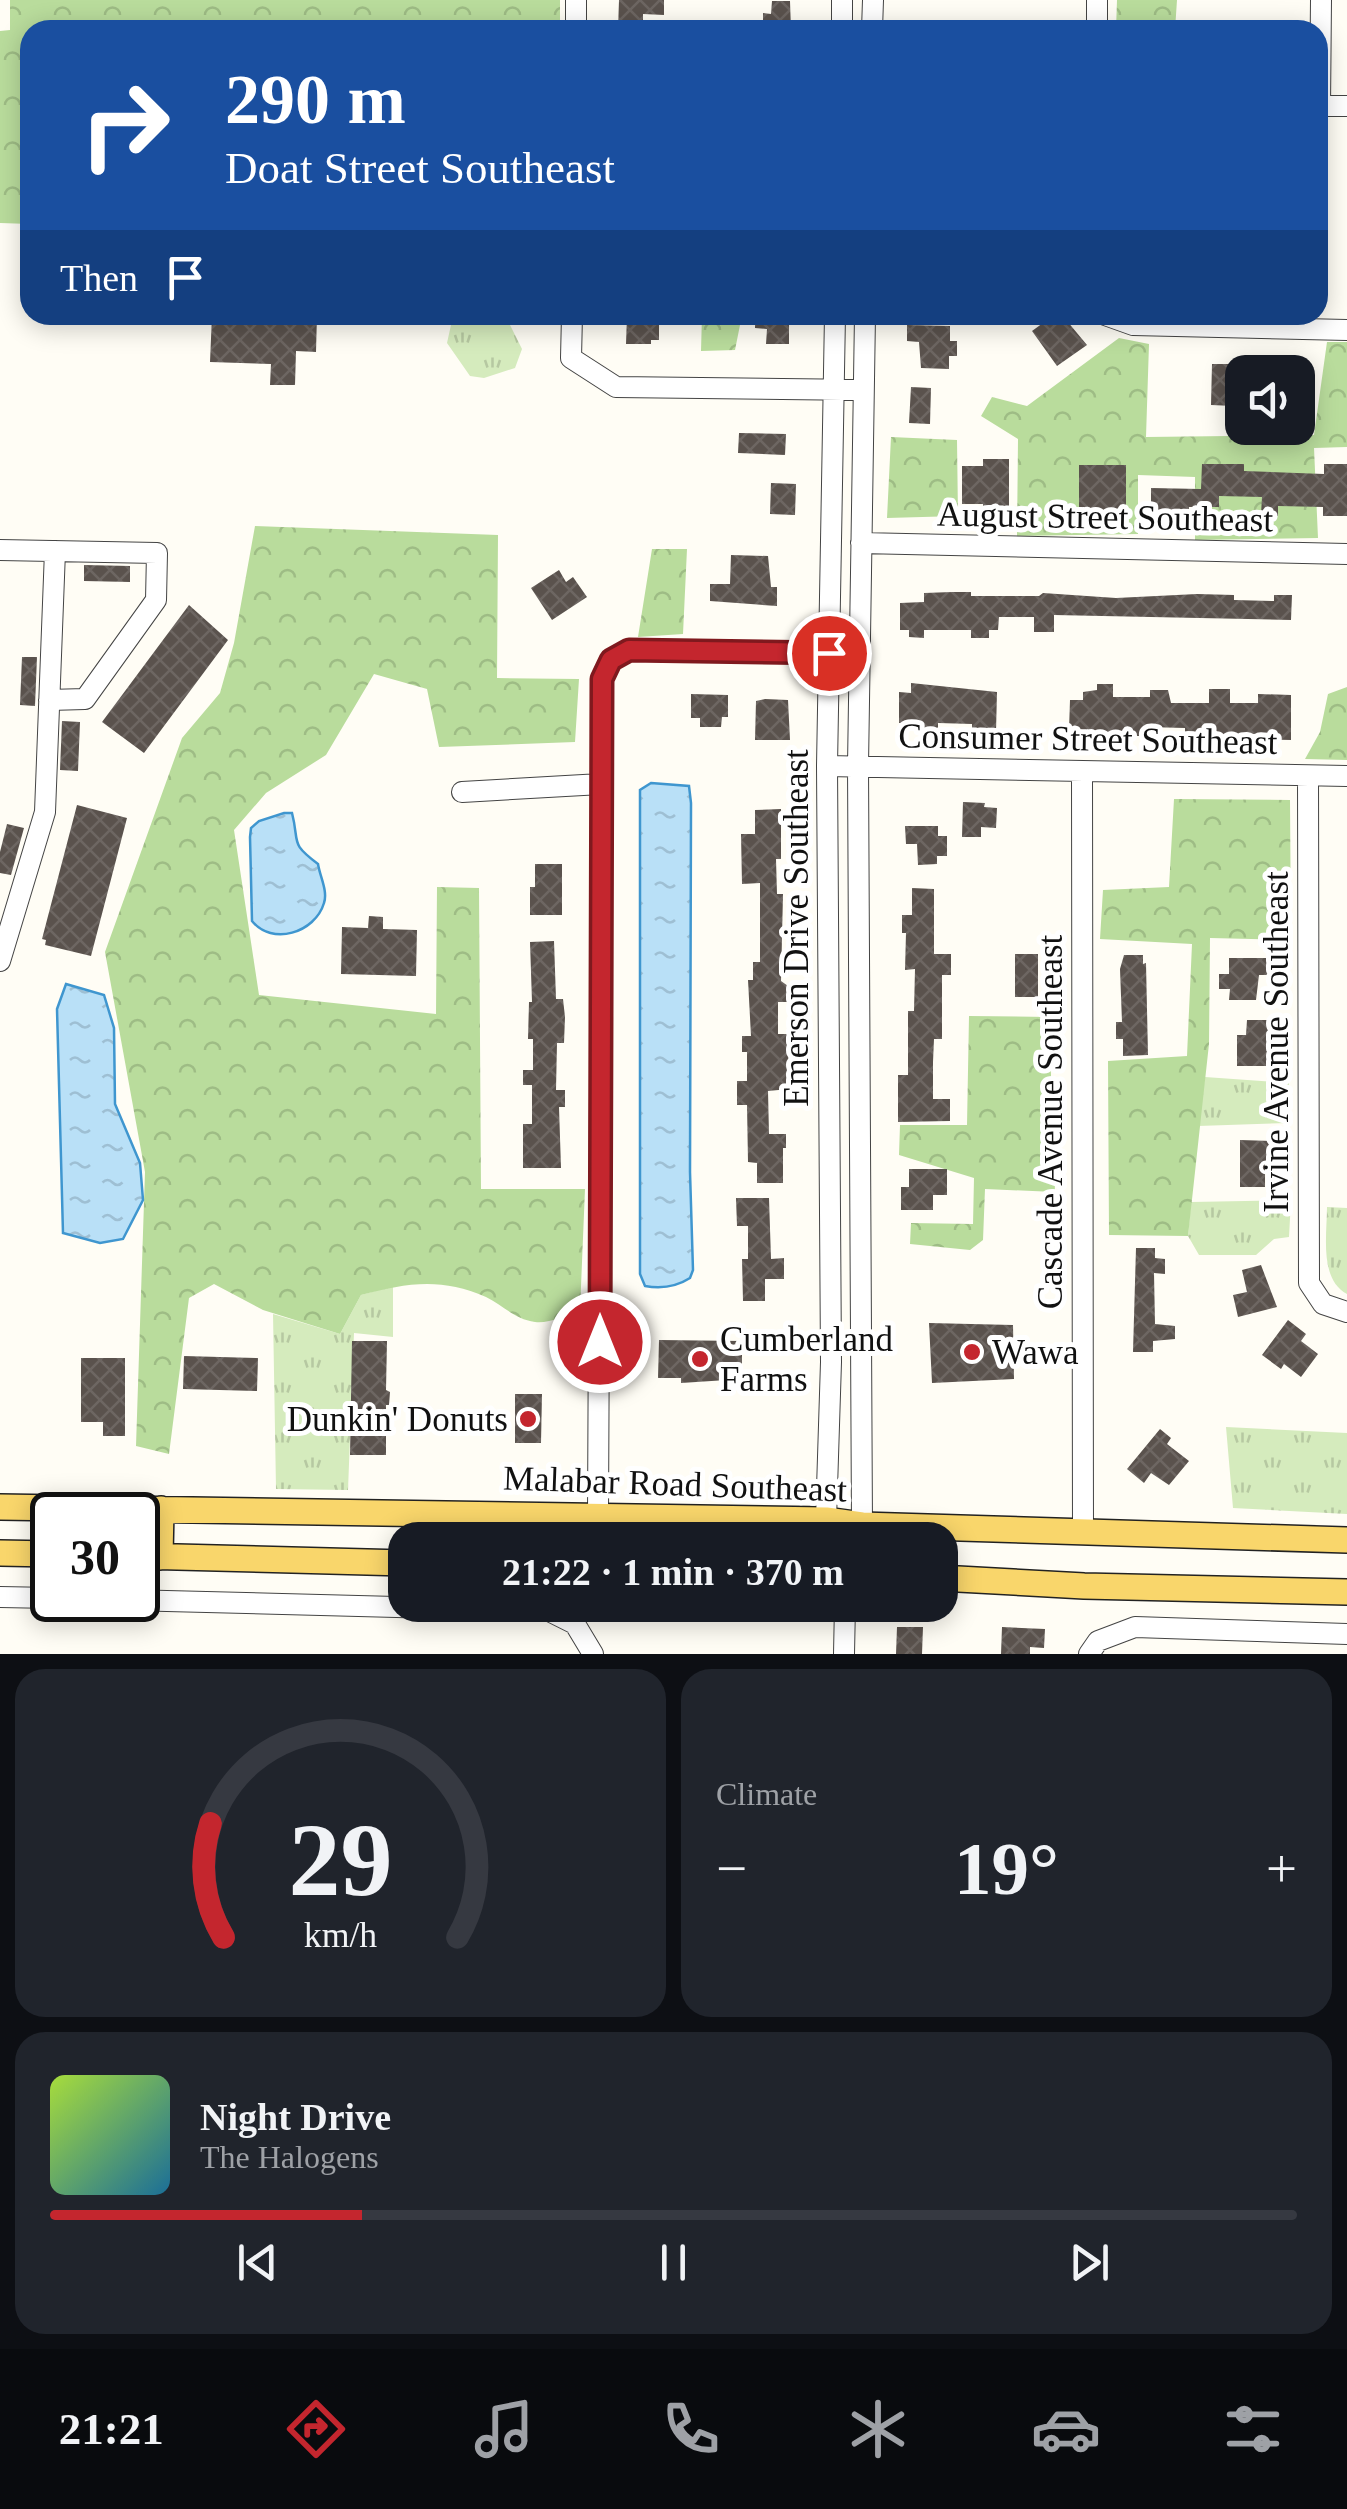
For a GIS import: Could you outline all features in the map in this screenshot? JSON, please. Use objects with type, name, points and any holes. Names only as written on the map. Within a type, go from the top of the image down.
[{"type":"main road","name":"Malabar Road Southeast","points":[[0,1507],[598,1515],[706,1522]]},
{"type":"main road","points":[[160,1513],[161,1509]]},
{"type":"main road","name":"Malabar Road Southeast","points":[[958,1532],[1083,1531],[1347,1540]]},
{"type":"main road","points":[[0,1553],[30,1554]]},
{"type":"main road","points":[[160,1557],[388,1563]]},
{"type":"main road","points":[[958,1579],[1335,1591]]},
{"type":"street","points":[[572,325],[571,358],[616,388],[863,390]]},
{"type":"street","name":"Emerson Drive Southeast","points":[[829,1522],[827,766],[835,325]]},
{"type":"street","name":"Emerson Drive Southeast","points":[[859,1522],[858,766],[866,325]]},
{"type":"street","points":[[1134,325],[1347,330]]},
{"type":"street","name":"August Street Southeast","points":[[861,543],[1347,554]]},
{"type":"street","points":[[0,550],[156,553],[156,600],[85,700],[49,700]]},
{"type":"street","points":[[0,961],[45,812],[55,551]]},
{"type":"street","points":[[598,1515],[602,679],[611,660],[629,650],[829,653]]},
{"type":"street","name":"Consumer Street Southeast","points":[[827,766],[1347,776]]},
{"type":"street","name":"Cascade Avenue Southeast","points":[[1082,773],[1083,1531]]},
{"type":"street","name":"Irvine Avenue Southeast","points":[[1308,776],[1310,1283],[1324,1304],[1347,1312]]},
{"type":"street","points":[[462,792],[601,784]]},
{"type":"street","points":[[0,1597],[30,1598]]},
{"type":"street","points":[[160,1601],[550,1611],[575,1624],[593,1654]]},
{"type":"street","points":[[844,1654],[845,1622]]},
{"type":"street","points":[[1094,1648],[1135,1627],[1347,1634]]},
{"type":"green space","points":[[10,0],[560,0],[560,20],[20,20],[20,224],[0,223],[0,31],[10,30]]},
{"type":"green space","points":[[1117,0],[1177,0],[1176,20],[1116,20]]},
{"type":"green space","points":[[451,325],[510,325],[522,349],[515,368],[484,378],[470,376],[447,343]]},
{"type":"green space","points":[[702,325],[740,325],[735,350],[701,351]]},
{"type":"green space","points":[[1119,338],[1149,344],[1146,437],[1225,436],[1225,445],[1315,445],[1327,342],[1347,342],[1347,447],[1314,448],[1318,538],[1195,540],[1195,477],[1138,475],[1138,534],[1017,536],[1018,439],[981,416],[992,397],[1027,406]]},
{"type":"green space","points":[[891,437],[957,440],[958,516],[887,518]]},
{"type":"green space","points":[[255,526],[498,535],[497,678],[579,679],[575,742],[439,747],[427,689],[374,674],[326,755],[266,793],[234,830],[259,995],[436,1014],[437,887],[479,888],[481,1189],[585,1189],[580,1311],[535,1322],[470,1291],[439,1284],[408,1285],[361,1295],[340,1334],[263,1310],[214,1284],[189,1298],[169,1454],[136,1446],[145,1172],[105,952],[182,738],[220,693],[234,643]]},
{"type":"green space","points":[[652,549],[687,549],[683,634],[638,637]]},
{"type":"green space","points":[[1347,687],[1347,760],[1305,759],[1320,732],[1328,694]]},
{"type":"green space","points":[[1174,799],[1290,800],[1291,940],[1210,938],[1209,1044],[1188,1236],[1109,1235],[1108,1061],[1187,1056],[1192,944],[1100,939],[1103,890],[1169,887]]},
{"type":"green space","points":[[969,1016],[1049,1017],[1055,1192],[985,1189],[983,1240],[970,1250],[910,1244],[911,1223],[973,1224],[974,1178],[899,1155],[900,1125],[967,1125]]},
{"type":"green space","points":[[1205,1077],[1289,1083],[1288,1123],[1198,1126]]},
{"type":"green space","points":[[1291,1200],[1289,1237],[1274,1239],[1256,1255],[1199,1255],[1188,1236],[1191,1202]]},
{"type":"green space","points":[[1327,1207],[1347,1208],[1347,1294],[1338,1287],[1328,1267]]},
{"type":"green space","points":[[393,1286],[393,1337],[354,1333],[348,1490],[276,1489],[273,1314],[340,1334],[361,1295]]},
{"type":"green space","points":[[1226,1427],[1347,1433],[1347,1514],[1233,1508]]},
{"type":"water","points":[[651,783],[689,786],[691,803],[693,1270],[685,1281],[657,1287],[645,1286],[640,1274],[640,790]]},
{"type":"water","points":[[292,813],[299,846],[318,864],[325,898],[312,922],[292,933],[281,934],[260,929],[252,921],[250,837],[251,828],[259,821]]},
{"type":"water","points":[[66,984],[104,995],[114,1028],[115,1104],[140,1163],[143,1200],[123,1239],[100,1243],[63,1233],[57,1009]]},
{"type":"building","points":[[619,0],[664,0],[664,15],[643,14],[643,20],[618,20]]},
{"type":"building","points":[[772,1],[790,1],[791,20],[763,20],[763,13],[771,14]]},
{"type":"building","points":[[212,325],[317,325],[316,352],[296,351],[295,385],[270,385],[271,364],[210,362]]},
{"type":"building","points":[[627,325],[659,325],[659,340],[651,340],[651,344],[626,344]]},
{"type":"building","points":[[789,325],[789,344],[766,344],[767,329],[755,328]]},
{"type":"building","points":[[907,325],[950,326],[950,341],[957,341],[957,356],[949,356],[949,369],[921,368],[919,342],[907,341]]},
{"type":"building","points":[[1040,325],[1070,325],[1087,345],[1057,366],[1032,331]]},
{"type":"building","points":[[1212,364],[1225,364],[1225,406],[1211,405]]},
{"type":"building","points":[[911,387],[931,388],[930,424],[909,423]]},
{"type":"building","points":[[739,433],[786,434],[785,455],[738,453]]},
{"type":"building","points":[[983,459],[1009,459],[1009,511],[983,512],[983,504],[962,504],[962,466],[983,466]]},
{"type":"building","points":[[1202,464],[1244,464],[1244,471],[1324,474],[1324,464],[1347,464],[1347,516],[1323,516],[1323,507],[1278,506],[1278,516],[1261,515],[1262,497],[1219,496],[1219,507],[1189,507],[1189,513],[1151,509],[1151,488],[1201,489]]},
{"type":"building","points":[[1079,465],[1126,465],[1126,512],[1079,512]]},
{"type":"building","points":[[771,483],[796,484],[795,515],[770,514]]},
{"type":"building","points":[[731,555],[768,556],[771,587],[777,587],[777,606],[710,601],[710,584],[730,584]]},
{"type":"building","points":[[84,565],[130,566],[130,582],[84,581]]},
{"type":"building","points":[[559,570],[566,582],[573,577],[587,597],[552,620],[531,588]]},
{"type":"building","points":[[971,592],[971,596],[1043,593],[1116,598],[1234,595],[1234,600],[1274,601],[1274,595],[1292,595],[1291,620],[1054,615],[1054,632],[1034,632],[1034,617],[999,617],[998,630],[989,630],[989,638],[971,638],[971,630],[924,630],[924,638],[909,637],[909,630],[900,630],[900,603],[924,602],[924,593]]},
{"type":"building","points":[[189,605],[228,640],[144,753],[102,722]]},
{"type":"building","points":[[22,657],[37,657],[35,706],[20,705]]},
{"type":"building","points":[[911,683],[997,692],[996,732],[972,732],[972,724],[938,723],[938,734],[918,733],[918,724],[899,723],[899,692],[911,693]]},
{"type":"building","points":[[1097,684],[1113,684],[1113,697],[1150,697],[1150,690],[1168,690],[1171,703],[1209,703],[1209,689],[1230,689],[1230,703],[1258,703],[1258,694],[1291,695],[1291,740],[1256,739],[1256,734],[1214,738],[1214,732],[1185,732],[1185,728],[1146,727],[1146,736],[1095,736],[1095,731],[1069,730],[1070,700],[1083,700],[1083,692],[1097,690]]},
{"type":"building","points":[[691,694],[728,695],[728,717],[722,717],[721,727],[700,727],[700,718],[691,718]]},
{"type":"building","points":[[788,700],[790,740],[755,740],[756,701]]},
{"type":"building","points":[[62,721],[80,722],[78,771],[60,770]]},
{"type":"building","points":[[963,802],[997,808],[996,828],[981,827],[981,837],[962,837]]},
{"type":"building","points":[[77,805],[127,818],[91,956],[45,945],[46,940],[42,939]]},
{"type":"building","points":[[781,809],[777,894],[783,894],[781,981],[788,986],[788,1002],[778,1002],[778,1034],[788,1034],[789,1089],[768,1091],[769,1134],[786,1134],[786,1148],[783,1183],[757,1183],[757,1163],[748,1162],[747,1105],[737,1105],[737,1081],[747,1081],[747,1052],[742,1052],[742,1036],[751,1036],[748,980],[753,980],[753,962],[760,962],[760,883],[742,884],[741,834],[755,834],[755,810]]},
{"type":"building","points":[[7,824],[24,828],[11,875],[0,873]]},
{"type":"building","points":[[905,826],[938,826],[938,836],[947,836],[947,856],[937,856],[937,864],[918,865],[917,844],[906,844]]},
{"type":"building","points":[[535,864],[562,864],[562,915],[530,915]]},
{"type":"building","points":[[912,888],[934,889],[934,954],[951,954],[951,975],[942,975],[942,1039],[934,1039],[933,1062],[933,1099],[950,1099],[950,1121],[898,1122],[898,1075],[908,1075],[908,1011],[914,1011],[915,969],[905,970],[906,933],[902,933],[902,915],[912,915]]},
{"type":"building","points":[[369,916],[383,917],[383,929],[417,930],[416,976],[341,974],[342,927],[368,928]]},
{"type":"building","points":[[554,941],[556,999],[563,999],[565,1017],[564,1043],[557,1043],[556,1090],[565,1090],[565,1107],[559,1107],[561,1168],[523,1168],[523,1124],[532,1124],[532,1085],[523,1085],[523,1070],[533,1070],[533,1039],[528,1039],[532,1002],[530,942]]},
{"type":"building","points":[[1015,954],[1038,954],[1038,997],[1015,997]]},
{"type":"building","points":[[1124,955],[1143,955],[1143,964],[1146,963],[1148,1055],[1123,1056],[1123,1039],[1116,1039],[1116,1022],[1122,1022],[1120,969]]},
{"type":"building","points":[[1229,958],[1270,958],[1270,975],[1259,975],[1256,1000],[1229,1000],[1230,989],[1219,989],[1219,974],[1229,974]]},
{"type":"building","points":[[1247,1020],[1270,1020],[1270,1066],[1237,1066],[1237,1035],[1246,1035]]},
{"type":"building","points":[[1240,1140],[1274,1141],[1274,1162],[1265,1162],[1265,1187],[1240,1187]]},
{"type":"building","points":[[909,1169],[947,1169],[947,1195],[933,1195],[933,1210],[901,1210],[901,1187],[909,1187]]},
{"type":"building","points":[[736,1198],[769,1198],[771,1259],[784,1258],[784,1279],[765,1279],[765,1301],[743,1301],[742,1259],[748,1259],[748,1226],[737,1226]]},
{"type":"building","points":[[1136,1248],[1155,1248],[1155,1258],[1165,1259],[1165,1274],[1154,1273],[1155,1324],[1175,1326],[1175,1339],[1153,1341],[1153,1352],[1133,1352]]},
{"type":"building","points":[[1261,1265],[1277,1307],[1238,1317],[1233,1295],[1247,1292],[1242,1270]]},
{"type":"building","points":[[1288,1320],[1306,1334],[1301,1341],[1318,1354],[1301,1377],[1262,1355]]},
{"type":"building","name":"Wawa","points":[[929,1323],[1013,1325],[1014,1379],[932,1383]]},
{"type":"building","name":"Cumberland Farms","points":[[659,1340],[742,1341],[742,1379],[681,1383],[681,1378],[658,1378]]},
{"type":"building","points":[[352,1341],[387,1341],[386,1390],[390,1392],[386,1405],[386,1455],[350,1455]]},
{"type":"building","points":[[184,1356],[258,1358],[257,1391],[183,1389]]},
{"type":"building","points":[[81,1358],[125,1358],[125,1436],[103,1436],[103,1422],[81,1422]]},
{"type":"building","name":"Dunkin' Donuts","points":[[515,1394],[542,1394],[541,1443],[515,1443]]},
{"type":"building","points":[[1160,1429],[1171,1438],[1167,1444],[1189,1461],[1169,1485],[1151,1473],[1144,1483],[1127,1469]]},
{"type":"building","points":[[897,1627],[923,1627],[922,1654],[896,1654]]},
{"type":"building","points":[[1002,1627],[1045,1629],[1044,1648],[1030,1647],[1030,1654],[1001,1654]]},
{"type":"place","name":"Wawa","points":[[972,1352]]},
{"type":"place","name":"Cumberland Farms","points":[[700,1359]]},
{"type":"place","name":"Dunkin' Donuts","points":[[528,1419]]},
{"type":"route","points":[[600,1342],[602,679],[611,660],[629,650],[829,653]]}]
